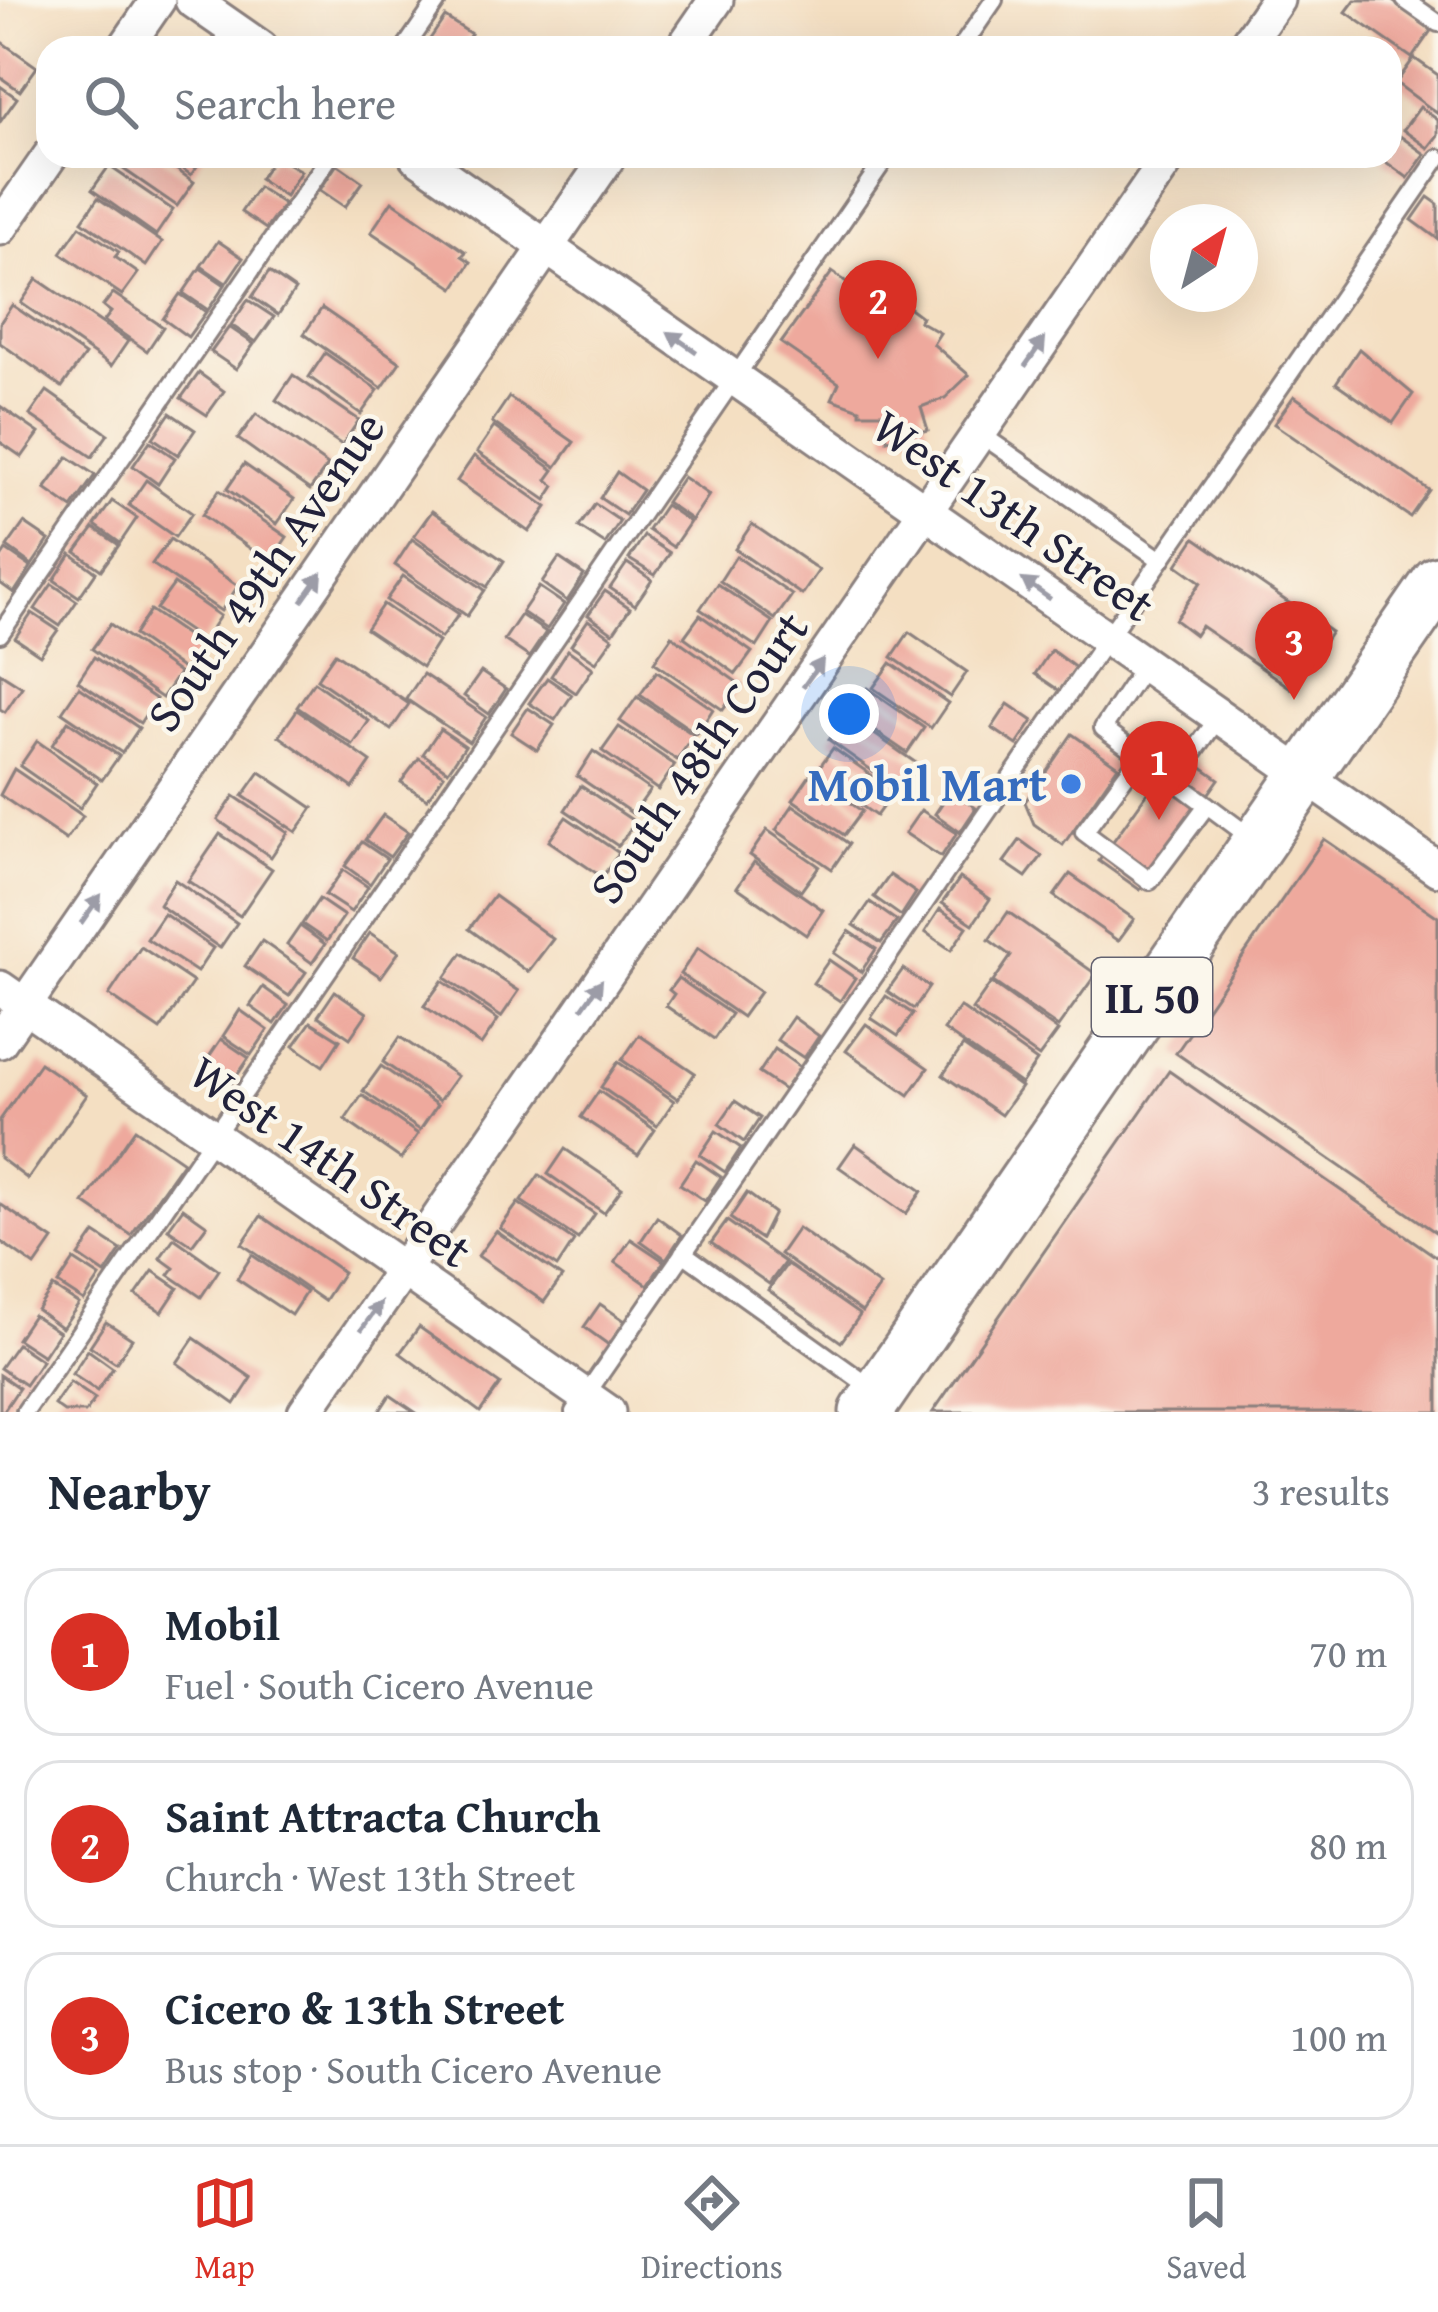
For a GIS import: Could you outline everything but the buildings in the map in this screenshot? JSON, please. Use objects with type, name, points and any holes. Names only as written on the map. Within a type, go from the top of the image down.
[{"type":"main road","name":"IL 50","points":[[873,1403],[1304,776],[1427,606]]},
{"type":"street","points":[[132,36],[158,0]]},
{"type":"street","points":[[192,0],[244,36]]},
{"type":"street","points":[[691,36],[716,0]]},
{"type":"street","points":[[1252,36],[1277,0]]},
{"type":"street","points":[[0,228],[42,168]]},
{"type":"street","name":"West 13th Street","points":[[433,168],[1438,869]]},
{"type":"street","name":"South 49th Avenue","points":[[0,1041],[12,996],[600,168]]},
{"type":"street","name":"South 48th Court","points":[[305,1412],[1162,168]]},
{"type":"street","name":"West 14th Street","points":[[12,996],[403,1270],[589,1407]]},
{"type":"lane","points":[[412,36],[438,0]]},
{"type":"lane","points":[[969,36],[994,0]]},
{"type":"lane","points":[[1405,0],[1438,23]]},
{"type":"lane","points":[[589,1407],[683,1253],[1438,158]]},
{"type":"lane","points":[[0,634],[322,168]]},
{"type":"lane","points":[[25,1412],[879,168]]},
{"type":"lane","points":[[980,433],[1161,560]]},
{"type":"lane","points":[[1145,665],[1103,728],[1258,843]]},
{"type":"lane","points":[[1174,780],[1219,717]]},
{"type":"lane","points":[[1140,755],[1084,832],[1133,869],[1150,881],[1207,805]]},
{"type":"lane","points":[[683,1253],[873,1403]]},
{"type":"place","name":"Saint Attracta Church","points":[[878,359]]},
{"type":"place","name":"Cicero & 13th Street","points":[[1294,700]]},
{"type":"place","name":"Mobil Mart","points":[[1071,784]]},
{"type":"place","name":"Mobil","points":[[1159,820]]}]
